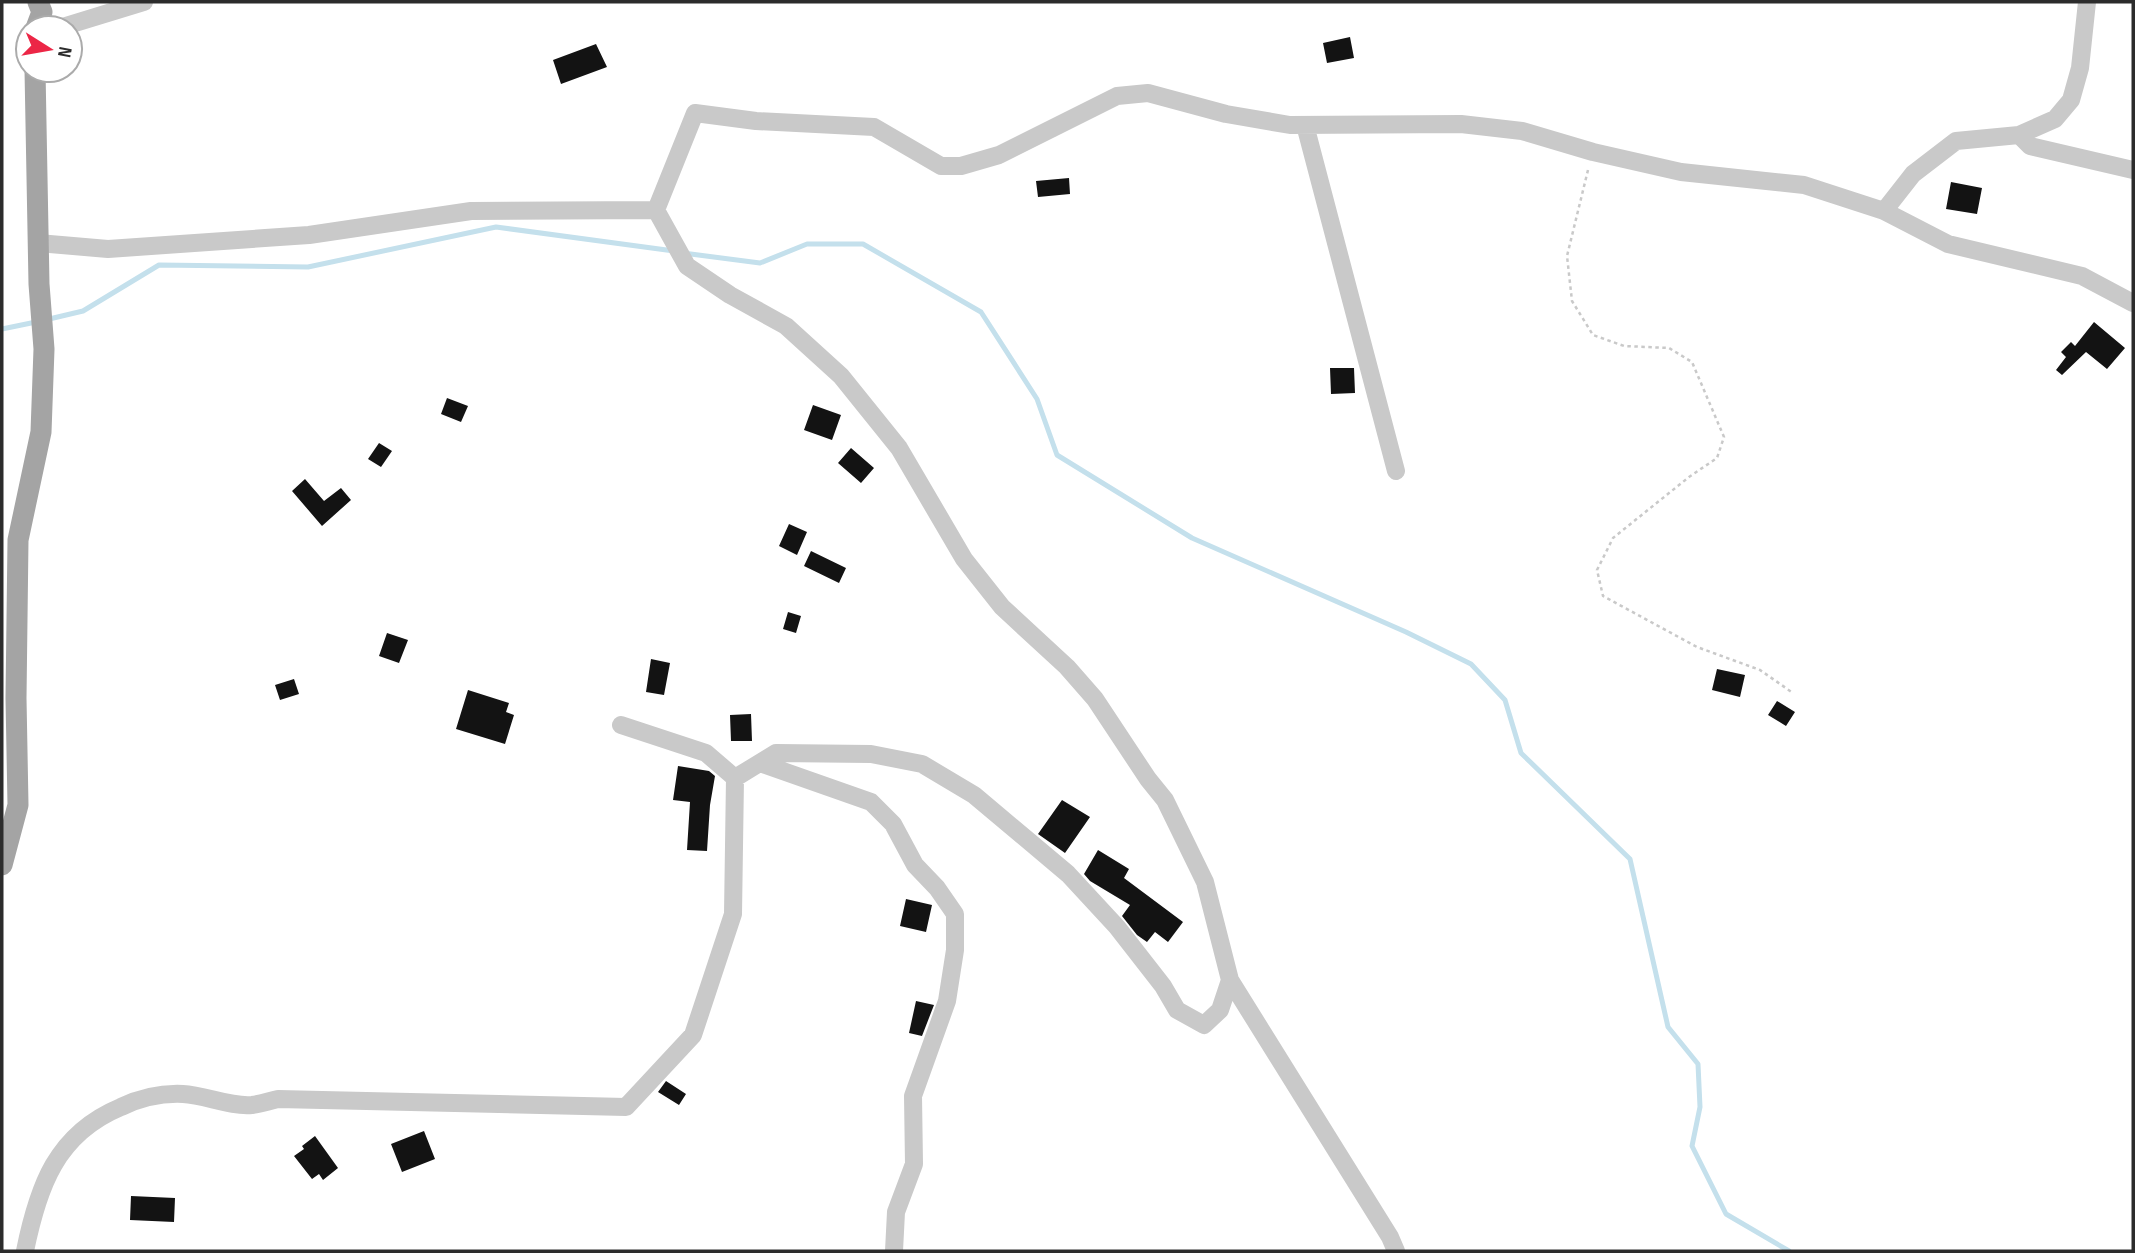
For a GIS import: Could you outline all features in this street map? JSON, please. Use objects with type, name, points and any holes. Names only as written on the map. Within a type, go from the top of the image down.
[{"type":"main road","points":[[2,865],[18,805],[18,540],[41,432],[44,349],[38,284],[34,84]]},
{"type":"street","points":[[84,20],[145,2]]},
{"type":"street","points":[[1884,211],[1913,174],[1956,141],[2019,135],[2055,119],[2071,100],[2080,68],[2087,2]]},
{"type":"street","points":[[656,210],[695,113],[756,121],[874,127],[942,166],[961,166],[999,155],[1117,96],[1148,93],[1226,114],[1290,125],[1461,124],[1522,131],[1593,152],[1681,172],[1804,185],[1884,211],[1948,244],[2081,276],[2133,303]]},
{"type":"street","points":[[1305,125],[1396,471]]},
{"type":"street","points":[[2019,135],[2030,146],[2133,170]]},
{"type":"street","points":[[38,243],[108,249],[309,234],[471,211],[656,210]]},
{"type":"street","points":[[656,210],[685,263],[730,295],[786,326],[841,376],[899,448],[964,559],[1002,607],[1067,667],[1095,699],[1147,779],[1165,800],[1205,882],[1230,980],[1390,1237],[1396,1251]]},
{"type":"street","points":[[621,725],[706,753],[735,778]]},
{"type":"street","points":[[735,778],[776,753],[871,754],[922,764],[974,795],[1068,873],[1117,927],[1163,986],[1177,1010],[1204,1025],[1220,1010],[1230,980]]},
{"type":"street","points":[[760,763],[871,802],[893,824],[915,866],[937,888],[955,914],[955,950],[947,1001],[913,1096],[914,1164],[896,1212],[894,1251]]},
{"type":"street","points":[[24,1251],[44,1183],[58,1155],[82,1128],[109,1111],[141,1098],[182,1094],[250,1106],[278,1099],[626,1107],[693,1035],[733,914],[735,778]]},
{"type":"path","points":[[1593,152],[1567,256],[1572,302],[1593,335],[1624,346],[1670,348],[1692,362],[1724,437],[1717,458],[1613,538],[1597,570],[1603,596],[1697,647],[1760,670],[1793,693]]},
{"type":"building","points":[[1350,37],[1354,58],[1327,63],[1323,43]]},
{"type":"building","points":[[596,44],[607,67],[561,84],[553,60]]},
{"type":"building","points":[[1069,178],[1070,194],[1038,197],[1036,181]]},
{"type":"building","points":[[1951,182],[1982,188],[1977,214],[1946,209]]},
{"type":"building","points":[[2094,322],[2125,348],[2107,369],[2086,352],[2062,375],[2056,370],[2066,357],[2061,352],[2071,342],[2075,346]]},
{"type":"building","points":[[1330,368],[1354,368],[1355,393],[1331,394]]},
{"type":"building","points":[[447,398],[468,406],[461,422],[441,414]]},
{"type":"building","points":[[813,405],[841,415],[832,440],[804,430]]},
{"type":"building","points":[[379,443],[392,451],[381,467],[368,459]]},
{"type":"building","points":[[851,448],[874,468],[861,483],[838,463]]},
{"type":"building","points":[[305,479],[324,501],[341,488],[351,500],[322,526],[292,491]]},
{"type":"building","points":[[789,524],[807,532],[797,555],[779,546]]},
{"type":"building","points":[[811,551],[846,568],[839,583],[804,566]]},
{"type":"building","points":[[788,612],[801,616],[796,633],[783,629]]},
{"type":"building","points":[[387,633],[408,640],[399,663],[379,656]]},
{"type":"building","points":[[651,659],[670,663],[664,695],[646,692]]},
{"type":"building","points":[[1717,669],[1745,675],[1740,697],[1712,690]]},
{"type":"building","points":[[294,679],[299,694],[280,700],[275,685]]},
{"type":"building","points":[[468,690],[509,703],[506,712],[514,715],[505,744],[456,729]]},
{"type":"building","points":[[1777,701],[1795,712],[1786,726],[1768,715]]},
{"type":"building","points":[[751,714],[752,741],[731,741],[730,715]]},
{"type":"building","points":[[678,766],[709,771],[715,776],[707,851],[687,850],[690,802],[673,800]]},
{"type":"building","points":[[1062,800],[1090,817],[1065,853],[1038,834]]},
{"type":"building","points":[[1098,850],[1129,869],[1124,878],[1183,922],[1168,942],[1155,932],[1147,942],[1137,935],[1122,916],[1130,905],[1090,881],[1084,874]]},
{"type":"building","points":[[906,899],[932,905],[926,932],[900,926]]},
{"type":"building","points":[[916,1001],[934,1005],[922,1036],[909,1033]]},
{"type":"building","points":[[666,1081],[686,1094],[679,1105],[658,1092]]},
{"type":"building","points":[[424,1131],[435,1159],[402,1172],[391,1144]]},
{"type":"building","points":[[315,1136],[338,1168],[323,1180],[319,1174],[312,1179],[294,1156]]},
{"type":"building","points":[[131,1196],[175,1198],[174,1222],[130,1220]]},
{"type":"waterway","points":[[45,320],[83,311],[159,265],[308,267],[496,227],[674,251]]},
{"type":"waterway","points":[[683,253],[760,263],[807,244],[863,244],[981,312],[1037,399],[1057,455],[1192,538],[1406,632],[1471,664],[1505,700],[1521,753],[1630,859],[1668,1027],[1698,1064],[1700,1107],[1692,1146],[1726,1214],[1789,1251]]},
{"type":"waterway","points":[[2,329],[36,322]]}]
